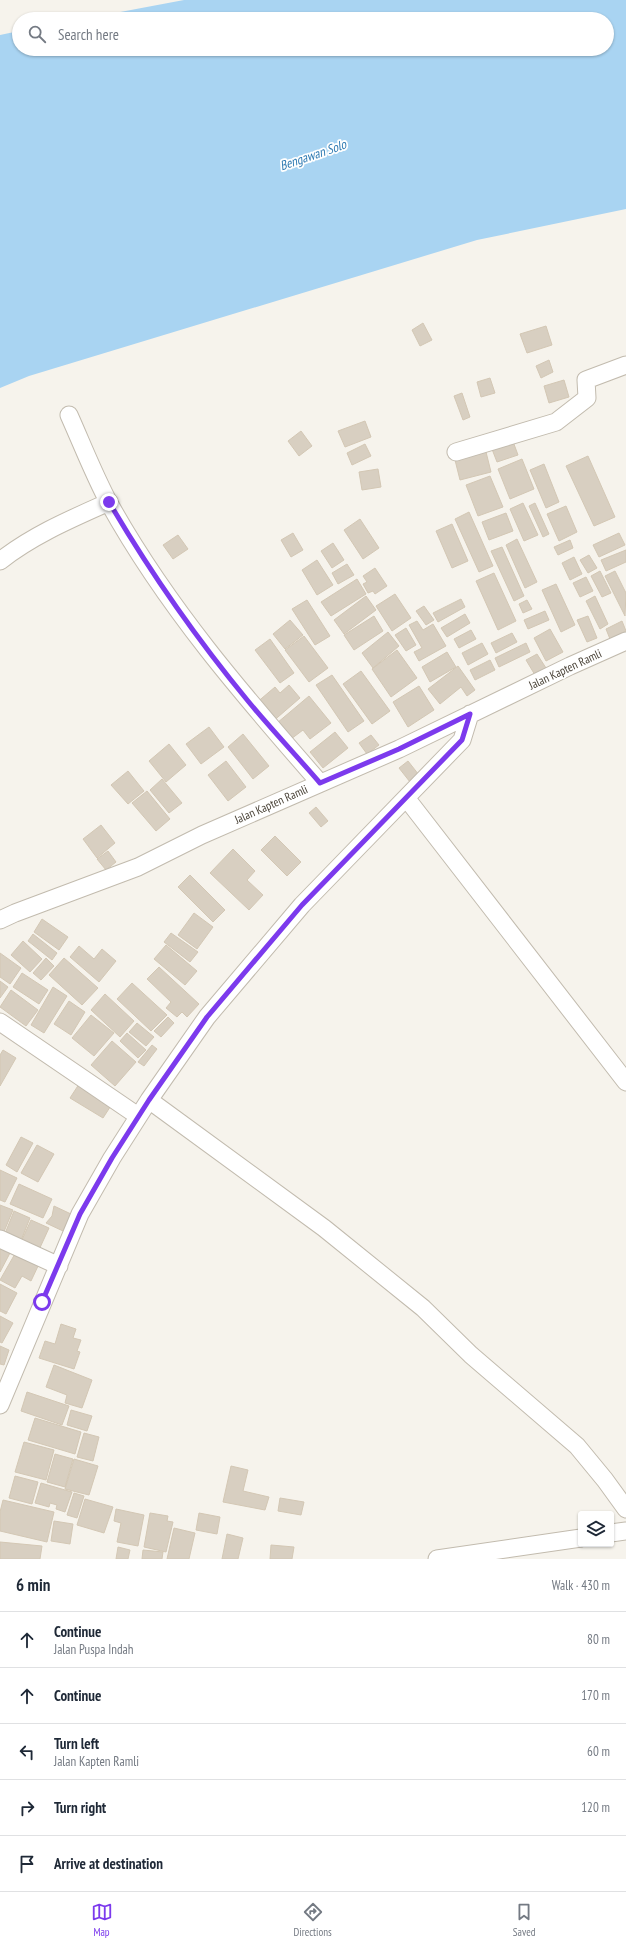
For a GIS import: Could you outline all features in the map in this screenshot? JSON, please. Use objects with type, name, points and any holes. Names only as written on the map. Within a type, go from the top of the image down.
[{"type":"street","points":[[456,452],[556,422],[587,398],[586,380],[626,365]]},
{"type":"street","points":[[69,415],[109,502],[139,553],[188,624],[248,701],[320,783]]},
{"type":"street","points":[[0,561],[16,548],[57,526],[109,502]]},
{"type":"street","name":"Jalan Kapten Ramli","points":[[0,920],[138,867],[202,835],[399,749],[626,641]]},
{"type":"street","points":[[0,1405],[80,1214],[138,1116],[207,1017],[302,905],[407,799],[462,740],[470,714]]},
{"type":"street","points":[[407,799],[626,1082]]},
{"type":"street","points":[[0,1022],[138,1116]]},
{"type":"street","points":[[149,1100],[324,1228],[423,1308],[471,1355],[577,1446],[605,1480],[626,1509]]},
{"type":"street","points":[[0,1239],[59,1266]]},
{"type":"street","points":[[614,1533],[626,1531]]},
{"type":"street","points":[[437,1559],[578,1538]]},
{"type":"water","name":"Bengawan Solo","points":[[184,0],[626,0],[626,209],[477,240],[29,376],[0,388],[0,35],[12,32],[12,56],[614,56],[614,12],[120,12]]},
{"type":"building","points":[[423,323],[432,340],[420,346],[412,330]]},
{"type":"building","points":[[546,326],[552,345],[527,353],[520,334]]},
{"type":"building","points":[[549,360],[553,372],[541,378],[536,366]]},
{"type":"building","points":[[490,378],[495,393],[481,397],[477,382]]},
{"type":"building","points":[[564,380],[569,397],[549,403],[544,386]]},
{"type":"building","points":[[462,393],[470,417],[463,420],[454,396]]},
{"type":"building","points":[[365,421],[371,437],[345,447],[338,431]]},
{"type":"building","points":[[301,431],[312,446],[299,456],[288,441]]},
{"type":"building","points":[[511,436],[518,455],[497,462],[490,444]]},
{"type":"building","points":[[365,444],[371,456],[352,465],[347,453]]},
{"type":"building","points":[[486,452],[491,472],[460,480],[455,460]]},
{"type":"building","points":[[588,456],[615,517],[594,526],[566,466]]},
{"type":"building","points":[[522,459],[534,489],[510,499],[498,469]]},
{"type":"building","points":[[544,464],[559,502],[546,508],[530,470]]},
{"type":"building","points":[[378,469],[381,487],[362,490],[359,472]]},
{"type":"building","points":[[490,476],[503,507],[478,516],[466,485]]},
{"type":"building","points":[[523,503],[538,535],[524,541],[510,509]]},
{"type":"building","points":[[535,503],[549,534],[543,537],[529,506]]},
{"type":"building","points":[[566,506],[577,532],[559,541],[547,514]]},
{"type":"building","points":[[469,512],[493,566],[479,572],[455,519]]},
{"type":"building","points":[[506,513],[513,531],[489,540],[482,522]]},
{"type":"building","points":[[360,519],[379,548],[363,559],[344,530]]},
{"type":"building","points":[[452,524],[468,561],[452,568],[436,531]]},
{"type":"building","points":[[293,533],[303,550],[291,557],[281,540]]},
{"type":"building","points":[[619,533],[625,545],[599,557],[593,545]]},
{"type":"building","points":[[178,535],[188,549],[173,559],[163,545]]},
{"type":"building","points":[[517,539],[537,582],[525,588],[506,545]]},
{"type":"building","points":[[570,540],[573,548],[558,555],[554,547]]},
{"type":"building","points":[[333,543],[344,560],[332,568],[321,551]]},
{"type":"building","points":[[502,547],[524,596],[514,601],[491,551]]},
{"type":"building","points":[[626,550],[626,562],[606,571],[601,560]]},
{"type":"building","points":[[589,555],[597,568],[588,573],[580,560]]},
{"type":"building","points":[[574,557],[582,574],[570,580],[562,563]]},
{"type":"building","points":[[317,560],[333,585],[317,595],[302,570]]},
{"type":"building","points":[[347,564],[354,575],[338,584],[332,573]]},
{"type":"building","points":[[375,568],[387,586],[375,594],[373,591],[368,593],[363,584],[367,582],[363,576]]},
{"type":"building","points":[[600,571],[611,593],[602,597],[591,576]]},
{"type":"building","points":[[615,571],[626,593],[625,616],[605,576]]},
{"type":"building","points":[[494,573],[516,621],[498,630],[476,581]]},
{"type":"building","points":[[586,577],[593,591],[580,597],[573,583]]},
{"type":"building","points":[[357,579],[366,594],[331,616],[321,602]]},
{"type":"building","points":[[556,584],[575,625],[561,632],[542,590]]},
{"type":"building","points":[[395,594],[411,618],[392,631],[376,606]]},
{"type":"building","points":[[366,596],[376,610],[344,634],[334,620]]},
{"type":"building","points":[[595,596],[608,624],[600,629],[586,601]]},
{"type":"building","points":[[461,599],[465,607],[438,622],[433,613]]},
{"type":"building","points":[[307,600],[330,636],[315,645],[292,609]]},
{"type":"building","points":[[527,600],[532,609],[523,613],[519,604]]},
{"type":"building","points":[[424,606],[434,620],[426,625],[416,611]]},
{"type":"building","points":[[545,611],[549,620],[528,629],[524,620]]},
{"type":"building","points":[[465,614],[470,623],[447,637],[441,628]]},
{"type":"building","points":[[374,616],[383,631],[354,650],[344,635]]},
{"type":"building","points":[[588,616],[597,638],[587,642],[577,620]]},
{"type":"building","points":[[290,620],[303,635],[285,649],[273,634]]},
{"type":"building","points":[[417,621],[423,630],[433,624],[446,646],[419,661],[414,652],[422,648],[409,625]]},
{"type":"building","points":[[622,621],[626,631],[610,639],[606,629]]},
{"type":"building","points":[[406,628],[416,645],[406,651],[395,635]]},
{"type":"building","points":[[550,629],[563,652],[546,661],[534,638]]},
{"type":"building","points":[[471,630],[476,639],[459,648],[454,639]]},
{"type":"building","points":[[388,632],[399,646],[373,668],[362,653]]},
{"type":"building","points":[[512,633],[517,642],[496,653],[491,643]]},
{"type":"building","points":[[304,636],[328,668],[309,682],[285,650]]},
{"type":"building","points":[[270,639],[294,673],[280,683],[255,650]]},
{"type":"building","points":[[482,643],[488,654],[468,665],[462,653]]},
{"type":"building","points":[[526,643],[530,652],[499,667],[495,658]]},
{"type":"building","points":[[397,650],[417,678],[391,697],[372,669]]},
{"type":"building","points":[[447,652],[456,667],[430,682],[422,667]]},
{"type":"building","points":[[537,654],[546,668],[535,675],[526,660]]},
{"type":"building","points":[[490,660],[495,670],[475,680],[470,670]]},
{"type":"building","points":[[458,666],[475,690],[467,696],[461,687],[440,704],[428,689]]},
{"type":"building","points":[[361,671],[390,711],[372,724],[343,684]]},
{"type":"building","points":[[332,675],[364,721],[348,732],[316,685]]},
{"type":"building","points":[[289,685],[300,698],[271,723],[255,704],[275,687],[280,693]]},
{"type":"building","points":[[419,686],[434,710],[408,727],[393,702]]},
{"type":"building","points":[[309,696],[331,723],[310,739],[303,730],[291,739],[277,723]]},
{"type":"building","points":[[209,727],[224,747],[201,764],[186,744]]},
{"type":"building","points":[[335,732],[348,748],[323,768],[310,752]]},
{"type":"building","points":[[243,734],[269,766],[253,779],[228,747]]},
{"type":"building","points":[[371,735],[379,745],[367,754],[359,743]]},
{"type":"building","points":[[169,744],[186,765],[166,782],[149,761]]},
{"type":"building","points":[[226,761],[246,787],[228,801],[208,775]]},
{"type":"building","points":[[408,761],[419,775],[410,782],[399,768]]},
{"type":"building","points":[[128,771],[144,791],[128,804],[111,785]]},
{"type":"building","points":[[162,779],[182,803],[169,813],[150,790]]},
{"type":"building","points":[[147,791],[170,819],[156,831],[132,803]]},
{"type":"building","points":[[316,807],[328,821],[321,827],[309,813]]},
{"type":"building","points":[[101,825],[115,843],[97,858],[83,839]]},
{"type":"building","points":[[275,836],[301,862],[287,876],[261,850]]},
{"type":"building","points":[[233,849],[255,871],[247,880],[263,895],[249,910],[210,873]]},
{"type":"building","points":[[108,851],[116,862],[106,870],[97,859]]},
{"type":"building","points":[[190,875],[225,910],[213,922],[178,887]]},
{"type":"building","points":[[194,913],[213,927],[197,949],[178,935]]},
{"type":"building","points":[[42,919],[68,937],[59,950],[34,932]]},
{"type":"building","points":[[171,933],[198,952],[190,962],[164,942]]},
{"type":"building","points":[[33,934],[57,953],[52,960],[28,941]]},
{"type":"building","points":[[23,941],[42,959],[30,972],[11,955]]},
{"type":"building","points":[[166,945],[197,971],[185,985],[154,959]]},
{"type":"building","points":[[79,946],[94,959],[102,949],[116,961],[99,982],[70,957]]},
{"type":"building","points":[[0,953],[21,968],[10,984],[0,977]]},
{"type":"building","points":[[46,958],[54,966],[41,980],[33,973]]},
{"type":"building","points":[[64,958],[98,988],[82,1005],[49,975]]},
{"type":"building","points":[[159,967],[199,1004],[187,1017],[182,1012],[177,1017],[166,1008],[171,1002],[147,979]]},
{"type":"building","points":[[22,973],[48,990],[39,1004],[13,987]]},
{"type":"building","points":[[0,981],[8,987],[0,998]]},
{"type":"building","points":[[132,983],[167,1015],[151,1031],[117,999]]},
{"type":"building","points":[[53,987],[67,996],[44,1033],[31,1025]]},
{"type":"building","points":[[11,990],[38,1010],[26,1026],[0,1007]]},
{"type":"building","points":[[105,994],[134,1021],[120,1037],[91,1010]]},
{"type":"building","points":[[69,1001],[85,1012],[71,1035],[54,1024]]},
{"type":"building","points":[[91,1015],[114,1033],[94,1056],[72,1038]]},
{"type":"building","points":[[168,1017],[174,1023],[161,1037],[154,1031]]},
{"type":"building","points":[[137,1023],[154,1037],[146,1046],[129,1032]]},
{"type":"building","points":[[127,1033],[146,1050],[138,1058],[120,1041]]},
{"type":"building","points":[[112,1041],[136,1062],[115,1086],[91,1065]]},
{"type":"building","points":[[152,1045],[157,1049],[144,1066],[138,1062]]},
{"type":"building","points":[[3,1050],[16,1058],[0,1086],[0,1055]]},
{"type":"building","points":[[81,1081],[114,1101],[103,1118],[70,1098]]},
{"type":"building","points":[[21,1137],[33,1143],[17,1172],[6,1165]]},
{"type":"building","points":[[37,1145],[54,1154],[38,1182],[21,1173]]},
{"type":"building","points":[[0,1170],[17,1178],[5,1202],[0,1200]]},
{"type":"building","points":[[19,1184],[52,1199],[43,1218],[10,1204]]},
{"type":"building","points":[[0,1205],[13,1210],[3,1234],[0,1233]]},
{"type":"building","points":[[54,1206],[71,1214],[63,1231],[46,1223],[52,1216]]},
{"type":"building","points":[[14,1211],[30,1218],[20,1243],[4,1236]]},
{"type":"building","points":[[31,1220],[49,1228],[38,1252],[20,1244]]},
{"type":"building","points":[[0,1247],[10,1253],[0,1272]]},
{"type":"building","points":[[16,1252],[39,1264],[31,1281],[22,1276],[15,1288],[0,1280]]},
{"type":"building","points":[[0,1284],[17,1293],[6,1314],[0,1311]]},
{"type":"building","points":[[0,1316],[13,1323],[2,1343],[0,1342]]},
{"type":"building","points":[[61,1324],[76,1329],[73,1338],[81,1340],[77,1351],[80,1352],[74,1369],[39,1358],[45,1341],[55,1344]]},
{"type":"building","points":[[0,1346],[9,1350],[4,1365],[0,1364]]},
{"type":"building","points":[[54,1365],[92,1380],[82,1408],[65,1403],[67,1395],[46,1387]]},
{"type":"building","points":[[27,1392],[69,1406],[62,1425],[21,1411]]},
{"type":"building","points":[[71,1410],[92,1416],[87,1431],[67,1425]]},
{"type":"building","points":[[35,1418],[81,1432],[75,1454],[28,1440]]},
{"type":"building","points":[[84,1433],[99,1437],[93,1461],[77,1457]]},
{"type":"building","points":[[24,1442],[54,1450],[46,1480],[15,1472]]},
{"type":"building","points":[[55,1454],[73,1459],[65,1487],[47,1482]]},
{"type":"building","points":[[74,1459],[98,1466],[89,1495],[65,1489]]},
{"type":"building","points":[[231,1466],[248,1470],[243,1491],[269,1497],[265,1510],[223,1502]]},
{"type":"building","points":[[15,1476],[38,1482],[32,1504],[9,1498]]},
{"type":"building","points":[[41,1483],[72,1492],[65,1512],[56,1509],[57,1505],[50,1503],[49,1507],[35,1503]]},
{"type":"building","points":[[74,1493],[84,1496],[77,1518],[67,1515]]},
{"type":"building","points":[[280,1498],[304,1502],[301,1515],[278,1511]]},
{"type":"building","points":[[85,1499],[113,1507],[104,1533],[77,1525]]},
{"type":"building","points":[[3,1500],[54,1512],[47,1542],[0,1531],[0,1512]]},
{"type":"building","points":[[116,1509],[144,1515],[138,1546],[117,1542],[121,1523],[114,1521]]},
{"type":"building","points":[[150,1513],[168,1516],[167,1521],[173,1522],[166,1552],[144,1547]]},
{"type":"building","points":[[199,1513],[220,1517],[217,1534],[196,1530]]},
{"type":"building","points":[[54,1521],[73,1524],[70,1544],[51,1541]]},
{"type":"building","points":[[174,1528],[195,1533],[189,1559],[167,1559]]},
{"type":"building","points":[[227,1534],[243,1538],[238,1559],[222,1559]]},
{"type":"building","points":[[0,1542],[42,1546],[40,1559],[0,1559]]},
{"type":"building","points":[[271,1545],[294,1547],[292,1559],[270,1559]]},
{"type":"building","points":[[118,1547],[130,1550],[128,1559],[116,1559]]},
{"type":"building","points":[[143,1550],[163,1552],[162,1559],[142,1559]]},
{"type":"route","points":[[42,1302],[59,1266],[80,1214],[112,1158],[149,1100],[207,1017],[302,905],[407,799],[462,740],[470,714],[399,749],[320,783],[248,701],[188,624],[139,553],[109,502]]}]
